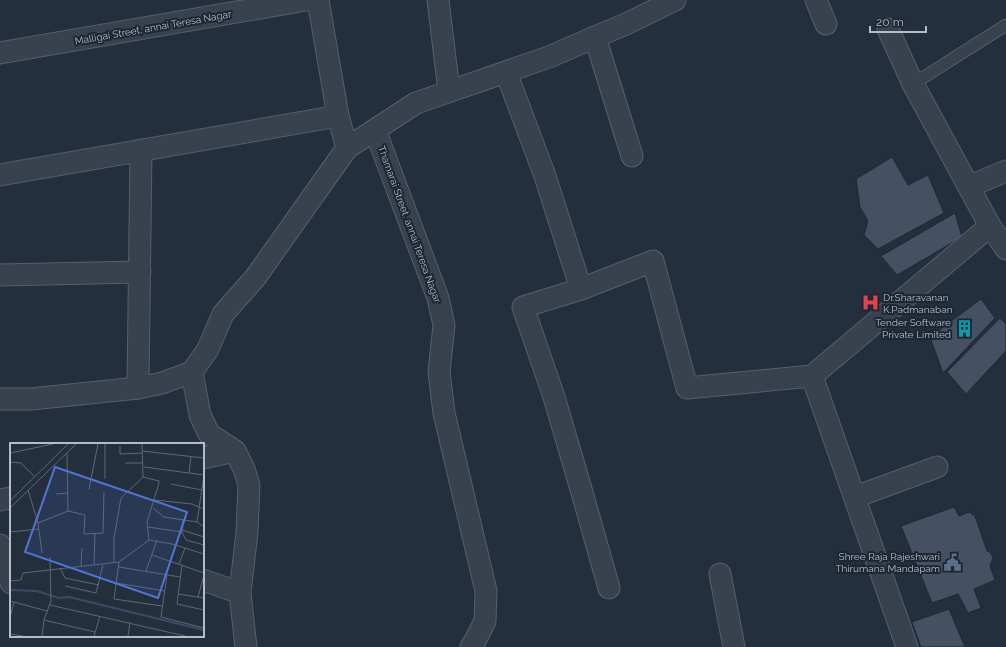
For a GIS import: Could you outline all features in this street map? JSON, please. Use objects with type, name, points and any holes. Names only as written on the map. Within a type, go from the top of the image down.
[{"type":"street","name":"Malligai Street, annai Teresa Nagar","points":[[0,53],[306,0]]},
{"type":"street","points":[[318,0],[338,116],[347,148]]},
{"type":"street","points":[[438,0],[449,92]]},
{"type":"street","points":[[0,399],[31,399],[138,388],[162,383],[192,372],[208,349],[224,314],[256,278],[347,148],[416,103],[550,57],[626,24],[675,0]]},
{"type":"street","points":[[816,0],[826,24]]},
{"type":"street","points":[[888,29],[913,84],[970,186],[990,226],[1006,249]]},
{"type":"street","points":[[595,37],[632,156]]},
{"type":"street","points":[[506,72],[545,176],[581,289]]},
{"type":"street","points":[[0,175],[338,116]]},
{"type":"street","name":"Thamarai Street, annai Teresa Nagar","points":[[375,130],[438,298],[444,325],[439,372],[444,412],[486,592],[485,621],[471,647]]},
{"type":"street","points":[[138,388],[141,150]]},
{"type":"street","points":[[970,186],[1006,171]]},
{"type":"street","points":[[609,588],[554,397],[523,306],[581,289],[653,261],[686,388],[812,376],[990,226]]},
{"type":"street","points":[[0,275],[140,272]]},
{"type":"street","points":[[192,372],[200,415],[208,434],[235,451],[244,468],[249,485],[247,532],[240,593],[246,647]]},
{"type":"street","points":[[812,376],[907,647]]},
{"type":"street","points":[[204,458],[235,451]]},
{"type":"street","points":[[855,497],[937,467]]},
{"type":"street","points":[[0,500],[10,498]]},
{"type":"street","points":[[0,545],[10,579]]},
{"type":"street","points":[[720,574],[734,647]]},
{"type":"street","points":[[204,580],[240,593]]},
{"type":"street","points":[[0,588],[10,586]]},
{"type":"lane","points":[[913,84],[1006,25]]},
{"type":"building","points":[[892,157],[908,185],[928,175],[944,213],[878,249],[864,235],[868,221],[860,207],[856,179]]},
{"type":"building","points":[[955,213],[962,237],[897,275],[881,256]]},
{"type":"building","name":"Tender Software Private Limited","points":[[981,299],[995,318],[943,373],[930,337]]},
{"type":"building","points":[[1000,318],[1006,324],[1006,351],[966,394],[947,372]]},
{"type":"building","name":"Shree Raja Rajeshwari Thirumana Mandapam","points":[[954,507],[959,516],[969,512],[975,516],[987,551],[991,553],[993,558],[990,566],[995,580],[974,589],[981,608],[968,613],[958,594],[932,603],[901,526]]},
{"type":"building","points":[[949,609],[965,647],[921,647],[912,622]]},
{"type":"place","name":"Dr.Sharavanan K.Padmanaban","points":[[870,303]]},
{"type":"place","name":"Tender Software Private Limited","points":[[964,328]]},
{"type":"place","name":"Shree Raja Rajeshwari Thirumana Mandapam","points":[[953,562]]}]
